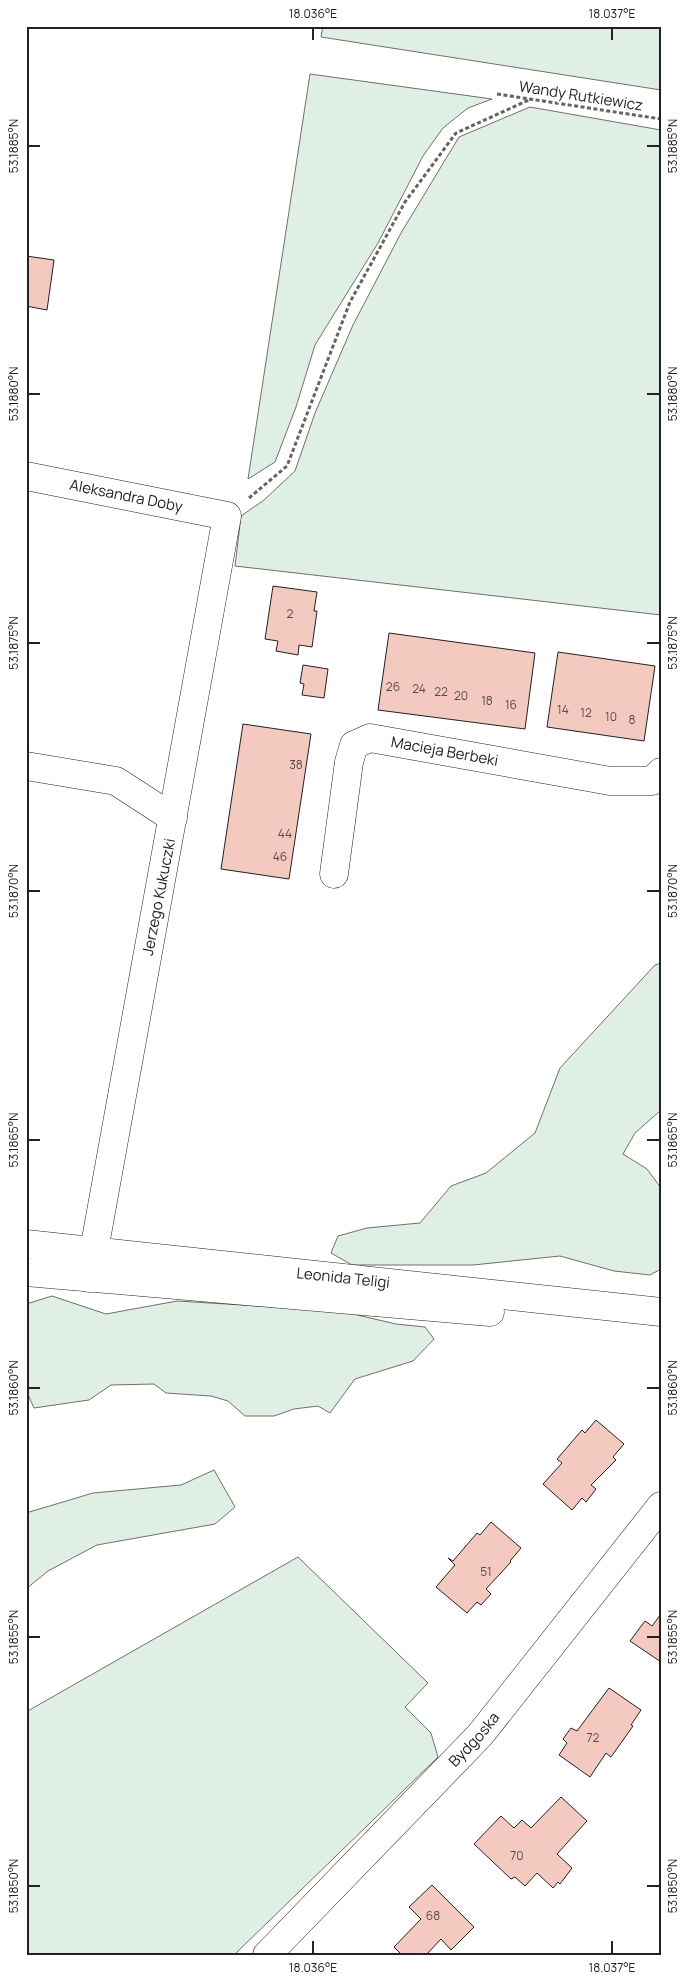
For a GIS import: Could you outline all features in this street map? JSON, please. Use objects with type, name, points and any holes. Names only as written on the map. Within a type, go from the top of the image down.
[{"type":"street","name":"Aleksandra Doby","points":[[26,476],[227,516]]},
{"type":"street","name":"Jerzego Kukuczki","points":[[89,1278],[92,1250],[173,818],[227,516]]},
{"type":"street","name":"Macieja Berbeki","points":[[334,874],[349,762],[354,745],[370,738],[610,782],[652,782],[661,772]]},
{"type":"street","points":[[26,766],[116,781],[173,818]]},
{"type":"street","name":"Leonida Teligi","points":[[26,1244],[661,1312]]},
{"type":"street","points":[[26,1272],[661,1328]]},
{"type":"street","name":"Bydgoska","points":[[267,1955],[480,1736],[661,1506]]},
{"type":"path","name":"Wandy Rutkiewicz","points":[[497,94],[661,119]]},
{"type":"path","points":[[227,516],[287,466],[350,302],[405,202],[456,133],[531,99]]},
{"type":"green space","points":[[323,26],[661,26],[661,90],[321,37]]},
{"type":"green space","points":[[310,74],[492,99],[468,108],[443,128],[423,156],[378,243],[315,345],[296,407],[275,462],[248,479]]},
{"type":"green space","points":[[530,107],[661,130],[661,615],[235,566],[241,516],[264,500],[295,471],[315,413],[353,325],[401,233],[459,137]]},
{"type":"green space","points":[[661,963],[661,1110],[635,1133],[623,1154],[647,1169],[661,1188],[661,1269],[650,1275],[614,1271],[560,1256],[473,1265],[352,1265],[331,1253],[338,1236],[367,1228],[420,1223],[451,1186],[486,1173],[535,1133],[560,1068],[655,965]]},
{"type":"green space","points":[[52,1296],[106,1314],[177,1301],[340,1311],[396,1324],[425,1327],[434,1339],[413,1361],[355,1379],[330,1413],[318,1406],[294,1409],[274,1416],[245,1416],[228,1401],[211,1396],[166,1393],[154,1384],[111,1385],[89,1400],[34,1408],[26,1390],[26,1304]]},
{"type":"green space","points":[[214,1470],[235,1507],[215,1524],[97,1545],[48,1571],[26,1589],[26,1513],[93,1493],[181,1485]]},
{"type":"green space","points":[[298,1557],[428,1683],[405,1707],[431,1733],[438,1757],[234,1955],[26,1955],[26,1712]]},
{"type":"building","points":[[26,256],[54,260],[47,310],[26,306]]},
{"type":"building","points":[[273,586],[317,592],[314,611],[317,611],[312,647],[299,645],[298,655],[276,651],[278,641],[265,639]]},
{"type":"building","points":[[389,633],[535,653],[525,729],[378,710]]},
{"type":"building","points":[[558,652],[655,666],[644,741],[547,727]]},
{"type":"building","points":[[303,665],[328,669],[324,698],[302,695],[304,684],[300,683]]},
{"type":"building","points":[[243,724],[311,734],[289,879],[221,869]]},
{"type":"building","points":[[596,1420],[624,1444],[613,1457],[616,1460],[591,1485],[596,1489],[586,1502],[582,1498],[572,1510],[543,1484],[562,1463],[557,1459],[582,1430],[585,1433]]},
{"type":"building","points":[[491,1522],[521,1548],[486,1589],[491,1594],[481,1605],[477,1602],[467,1613],[436,1587],[455,1565],[448,1558],[453,1561],[477,1533],[480,1535]]},
{"type":"building","points":[[661,1614],[661,1662],[630,1641],[645,1621],[652,1626]]},
{"type":"building","points":[[609,1688],[641,1710],[631,1725],[633,1726],[611,1757],[606,1753],[590,1777],[559,1755],[567,1743],[563,1739],[571,1728],[577,1731]]},
{"type":"building","points":[[561,1797],[587,1821],[557,1854],[572,1868],[560,1884],[558,1882],[553,1888],[537,1873],[525,1886],[515,1877],[511,1879],[474,1844],[501,1816],[514,1828],[522,1820],[531,1828]]},
{"type":"building","points":[[432,1885],[474,1927],[451,1950],[441,1939],[426,1955],[402,1955],[394,1947],[421,1919],[409,1907]]}]
